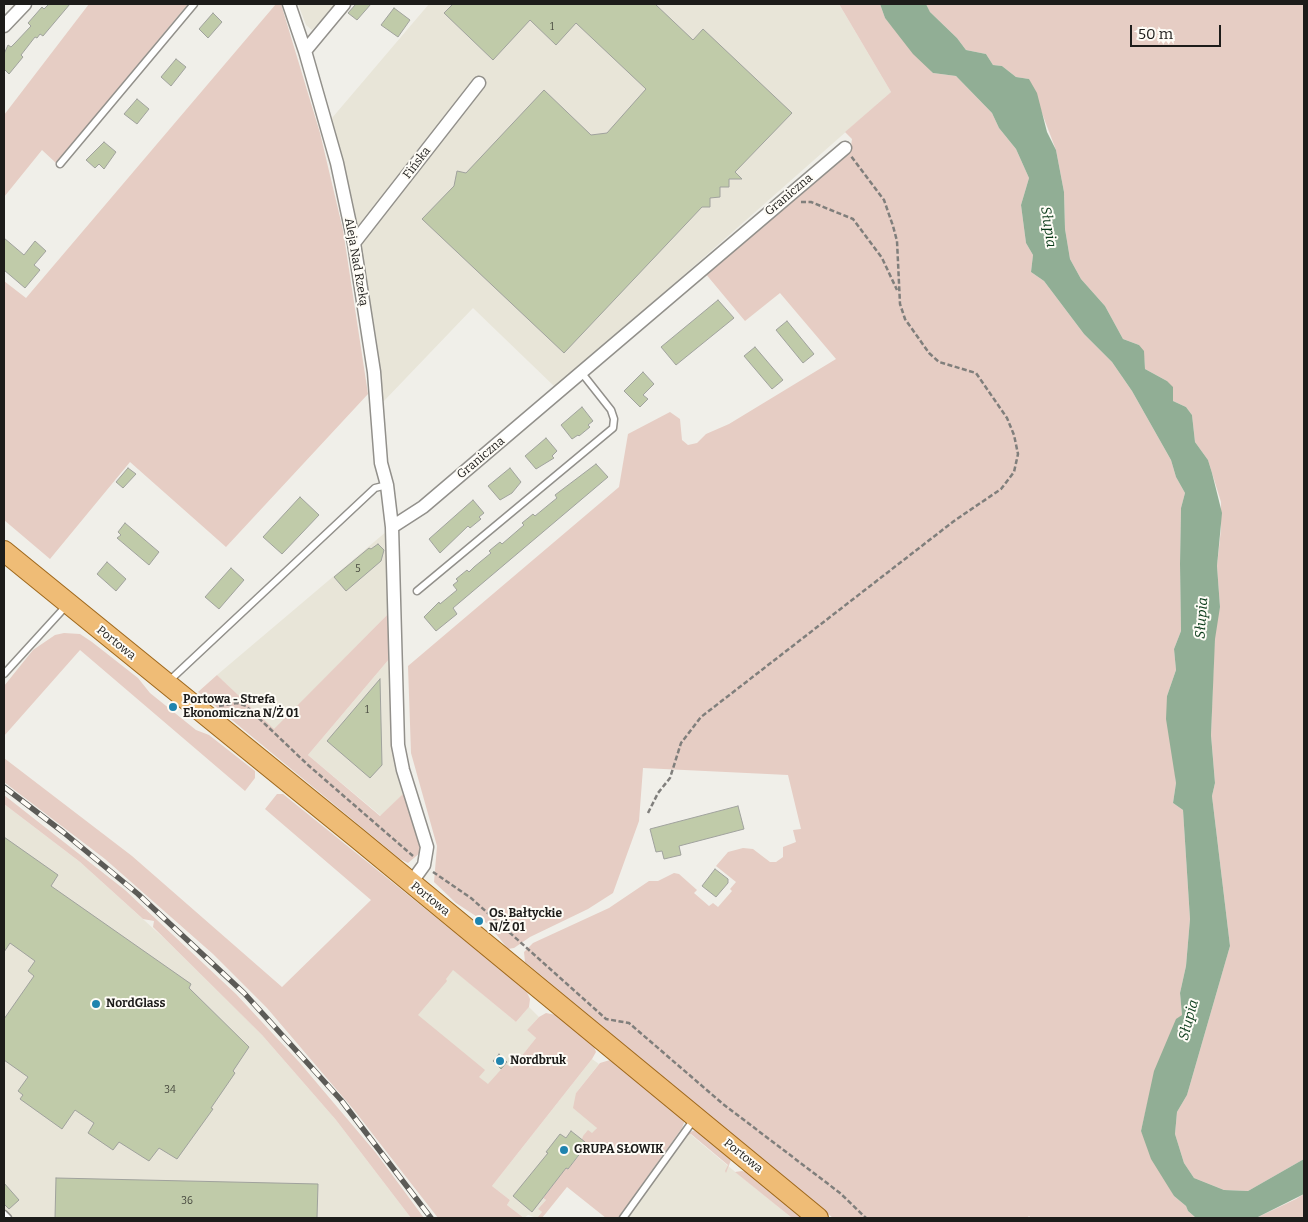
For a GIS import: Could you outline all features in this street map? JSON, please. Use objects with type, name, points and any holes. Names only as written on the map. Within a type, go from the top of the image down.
[{"type":"main road","name":"Portowa","points":[[4,551],[818,1218]]},
{"type":"street","points":[[4,26],[25,4]]},
{"type":"street","name":"Aleja Nad Rzeką","points":[[289,4],[305,51],[337,163],[354,243],[374,372],[381,463],[387,485],[392,527]]},
{"type":"street","points":[[305,51],[344,4]]},
{"type":"street","name":"Fińska","points":[[354,243],[480,83]]},
{"type":"street","name":"Graniczna","points":[[392,527],[423,507],[845,148]]},
{"type":"street","points":[[392,527],[398,746],[403,770],[426,838],[427,847],[424,864],[411,883]]},
{"type":"lane","points":[[60,164],[194,4]]},
{"type":"lane","points":[[418,591],[613,428],[611,410],[581,372]]},
{"type":"lane","points":[[166,684],[375,488],[387,485]]},
{"type":"lane","points":[[4,674],[68,604]]},
{"type":"lane","points":[[623,1218],[695,1117]]},
{"type":"lane","points":[[4,1214],[8,1218]]},
{"type":"path","points":[[845,148],[884,200],[897,241],[898,292]]},
{"type":"path","points":[[648,813],[658,793],[670,778],[681,743],[701,717],[954,521],[1001,489],[1014,472],[1018,447],[1007,418],[976,373],[939,362],[928,352],[905,319],[898,292],[882,258],[869,237],[853,218],[811,202],[782,201]]},
{"type":"path","points":[[215,706],[237,704],[246,706],[308,765],[424,864],[472,898],[606,1019],[629,1023],[723,1104],[840,1193],[866,1218]]},
{"type":"shaded area","points":[[89,4],[188,4],[56,163],[42,150],[4,197],[4,115]]},
{"type":"shaded area","points":[[276,4],[281,4],[320,133],[343,230],[368,394],[226,547],[130,462],[50,559],[4,520],[4,281],[26,298]]},
{"type":"shaded area","points":[[298,4],[338,4],[312,30],[306,25]]},
{"type":"shaded area","points":[[429,4],[839,4],[891,92],[556,388],[473,308],[383,402],[377,342],[353,204],[332,118]]},
{"type":"shaded area","points":[[839,4],[880,4],[885,18],[933,73],[956,76],[992,113],[999,128],[1016,149],[1029,178],[1021,205],[1026,243],[1033,255],[1031,272],[1044,281],[1084,334],[1112,362],[1132,391],[1171,460],[1176,477],[1185,493],[1181,508],[1181,631],[1174,649],[1176,670],[1167,696],[1176,783],[1173,803],[1183,810],[1190,919],[1186,966],[1180,993],[1182,1015],[1148,1101],[1141,1131],[1174,1196],[1196,1218],[1031,1218],[1029,1216],[1027,1218],[833,1218],[525,962],[524,952],[533,943],[609,908],[649,881],[658,881],[674,873],[679,874],[697,890],[694,893],[709,906],[713,903],[718,907],[732,891],[730,889],[736,882],[716,866],[728,852],[743,848],[753,849],[770,862],[776,862],[783,857],[783,847],[796,842],[793,830],[801,829],[788,775],[643,768],[639,821],[613,893],[588,909],[530,937],[514,948],[508,949],[488,924],[456,903],[434,882],[437,846],[411,753],[408,666],[619,487],[628,434],[670,412],[680,419],[682,440],[688,445],[697,443],[706,434],[729,424],[836,359],[780,293],[745,321],[705,273],[845,156],[851,146],[852,139],[845,132],[891,92]]},
{"type":"shaded area","points":[[926,4],[1304,4],[1304,1159],[1248,1191],[1224,1190],[1194,1178],[1184,1163],[1175,1134],[1177,1112],[1187,1095],[1230,946],[1212,796],[1215,783],[1211,735],[1215,624],[1220,607],[1217,566],[1221,529],[1221,502],[1208,460],[1195,442],[1192,415],[1186,407],[1173,401],[1167,381],[1145,369],[1144,357],[1139,345],[1123,339],[1105,306],[1081,279],[1070,259],[1065,229],[1064,192],[1056,150],[1029,79],[1016,77],[1002,66],[993,65],[986,54],[966,50],[957,38],[930,12]]},
{"type":"shaded area","points":[[387,531],[389,613],[274,730],[217,675]]},
{"type":"shaded area","points":[[389,613],[390,658],[308,755],[380,816],[406,791],[422,838],[421,852],[408,863],[400,859],[198,692],[217,675],[274,729]]},
{"type":"shaded area","points":[[64,633],[80,634],[92,642],[138,678],[150,693],[196,730],[209,735],[255,771],[255,778],[245,791],[80,650],[4,736],[4,686],[33,650],[55,635]]},
{"type":"shaded area","points":[[390,658],[406,791],[381,816],[308,755]]},
{"type":"shaded area","points":[[4,758],[132,856],[282,987],[371,900],[265,809],[277,794],[283,794],[526,990],[530,999],[529,1007],[516,1022],[453,970],[446,979],[447,981],[418,1015],[485,1070],[479,1077],[488,1084],[506,1064],[512,1068],[536,1038],[527,1030],[539,1017],[546,1013],[556,1015],[594,1047],[596,1052],[592,1059],[492,1186],[510,1200],[507,1205],[524,1218],[438,1218],[354,1110],[267,1008],[213,954],[105,859],[4,782]]},
{"type":"shaded area","points":[[4,795],[125,890],[236,994],[300,1063],[376,1153],[424,1218],[411,1218],[336,1120],[262,1035],[153,927],[154,921],[143,919],[80,862],[4,804]]},
{"type":"shaded area","points":[[4,804],[80,862],[166,940],[262,1035],[336,1120],[411,1218],[4,1218]]},
{"type":"shaded area","name":"Nordbruk","points":[[449,966],[516,1022],[529,1007],[539,1017],[527,1030],[536,1038],[491,1095],[403,1022]]},
{"type":"shaded area","points":[[592,1059],[599,1064],[576,1093],[597,1128],[582,1151],[543,1198],[546,1200],[538,1209],[542,1212],[537,1218],[528,1215],[524,1218],[507,1205],[510,1200],[492,1186]]},
{"type":"shaded area","points":[[610,1060],[685,1120],[682,1128],[618,1218],[606,1218],[567,1187],[542,1218],[537,1218],[542,1212],[538,1209],[546,1200],[543,1198],[566,1168],[568,1169],[582,1152],[579,1149],[583,1136],[588,1130],[592,1133],[597,1128],[573,1108],[576,1093],[600,1063]]},
{"type":"shaded area","points":[[695,1130],[731,1160],[726,1173],[728,1165],[691,1134],[686,1136]]},
{"type":"shaded area","points":[[690,1134],[792,1218],[627,1218],[684,1138]]},
{"type":"shaded area","points":[[735,1172],[746,1172],[804,1218],[792,1218]]},
{"type":"shaded area","points":[[1304,1194],[1304,1218],[1256,1218],[1296,1199]]},
{"type":"water","name":"Słupia","points":[[880,4],[926,4],[930,12],[957,38],[966,50],[986,54],[993,65],[1002,66],[1016,77],[1029,79],[1037,93],[1047,132],[1056,150],[1064,192],[1065,229],[1070,259],[1081,279],[1105,306],[1123,339],[1139,345],[1144,351],[1145,369],[1167,381],[1173,387],[1173,401],[1186,407],[1192,415],[1195,442],[1208,460],[1222,513],[1217,566],[1220,607],[1215,639],[1211,735],[1215,783],[1212,796],[1230,946],[1187,1095],[1177,1112],[1175,1134],[1184,1163],[1194,1178],[1224,1190],[1248,1191],[1304,1159],[1304,1194],[1256,1218],[1196,1218],[1174,1196],[1151,1159],[1141,1131],[1154,1071],[1176,1019],[1182,1015],[1180,993],[1186,966],[1190,919],[1183,810],[1173,803],[1176,783],[1166,719],[1167,696],[1176,670],[1174,649],[1181,631],[1181,508],[1185,493],[1176,477],[1171,460],[1132,391],[1112,362],[1084,334],[1044,281],[1031,272],[1033,255],[1026,243],[1021,205],[1029,178],[1016,149],[999,128],[992,113],[956,76],[933,73],[913,54],[885,18]]},
{"type":"building","points":[[49,4],[70,4],[43,36],[40,34],[37,38],[35,37],[21,55],[23,57],[9,74],[4,69],[4,54],[8,45],[11,47],[15,43],[31,26],[28,23],[42,7],[44,9]]},
{"type":"building","points":[[356,4],[371,4],[357,20],[348,13]]},
{"type":"building","points":[[453,4],[655,4],[693,40],[703,29],[792,113],[735,172],[742,179],[729,179],[729,187],[720,187],[720,197],[710,198],[710,207],[702,207],[564,353],[422,219],[454,186],[457,171],[466,173],[544,90],[591,135],[607,133],[646,89],[576,23],[556,45],[530,20],[493,60],[444,13]]},
{"type":"building","points":[[394,8],[410,20],[398,37],[381,25]]},
{"type":"building","points":[[213,13],[222,22],[208,38],[199,29]]},
{"type":"building","points":[[176,59],[186,67],[171,86],[161,77]]},
{"type":"building","points":[[137,99],[149,109],[137,124],[124,114]]},
{"type":"building","points":[[104,142],[116,152],[104,169],[99,164],[95,168],[86,160]]},
{"type":"building","points":[[4,238],[24,255],[35,241],[46,251],[34,265],[40,270],[25,288],[4,270]]},
{"type":"building","points":[[718,300],[734,318],[676,365],[661,347]]},
{"type":"building","points":[[787,321],[814,354],[803,363],[776,330]]},
{"type":"building","points":[[755,347],[783,380],[772,389],[744,356]]},
{"type":"building","points":[[643,372],[654,384],[643,395],[648,399],[640,407],[624,391]]},
{"type":"building","points":[[582,407],[593,421],[588,425],[590,427],[572,439],[561,425]]},
{"type":"building","points":[[546,438],[557,451],[552,456],[554,458],[536,469],[525,456]]},
{"type":"building","points":[[596,464],[608,477],[453,608],[457,614],[436,631],[424,617],[439,602],[440,604],[457,590],[453,585],[458,581],[456,579],[467,570],[469,572],[491,553],[489,551],[500,542],[502,544],[524,525],[522,523],[533,514],[535,516],[557,498],[555,495]]},
{"type":"building","points":[[128,468],[136,474],[123,488],[116,482]]},
{"type":"building","points":[[510,468],[521,482],[512,493],[500,500],[488,486]]},
{"type":"building","points":[[300,497],[319,515],[282,554],[263,537]]},
{"type":"building","points":[[473,500],[484,513],[479,517],[481,519],[470,528],[468,526],[440,553],[429,539]]},
{"type":"building","points":[[125,523],[159,552],[149,565],[117,538],[121,535],[118,532]]},
{"type":"building","points":[[378,544],[384,550],[381,561],[346,591],[334,577],[369,548],[371,549]]},
{"type":"building","points":[[107,562],[126,579],[116,591],[97,574]]},
{"type":"building","points":[[231,568],[244,580],[219,609],[205,597]]},
{"type":"building","points":[[380,679],[382,765],[370,778],[327,741]]},
{"type":"building","points":[[738,806],[744,829],[679,846],[681,855],[664,859],[662,851],[656,852],[650,829]]},
{"type":"building","points":[[4,837],[58,875],[51,886],[191,984],[189,988],[249,1047],[233,1071],[235,1073],[211,1108],[213,1109],[177,1159],[159,1148],[149,1161],[119,1142],[113,1150],[88,1133],[94,1123],[75,1110],[62,1129],[20,1099],[23,1095],[18,1091],[28,1077],[4,1060],[4,1019],[34,976],[28,971],[35,961],[10,943],[4,952]]},
{"type":"building","points":[[715,869],[728,879],[728,883],[716,897],[702,886]]},
{"type":"building","name":"Nordbruk","points":[[499,1054],[507,1062],[501,1069],[493,1061]]},
{"type":"building","points":[[571,1131],[585,1142],[579,1149],[582,1151],[568,1169],[566,1168],[532,1212],[513,1196],[548,1153],[546,1152],[560,1134],[566,1138]]},
{"type":"building","points":[[56,1178],[318,1184],[317,1218],[55,1218]]},
{"type":"building","points":[[4,1183],[19,1200],[9,1209],[4,1204]]},
{"type":"railway","points":[[4,787],[63,832],[138,894],[244,993],[341,1100],[431,1218]]},
{"type":"place","name":"Portowa - Strefa Ekonomiczna N/Ż 01","points":[[173,707]]},
{"type":"place","name":"Os. Bałtyckie N/Ż 01","points":[[479,921]]},
{"type":"place","name":"NordGlass","points":[[96,1004]]},
{"type":"place","name":"Nordbruk","points":[[500,1061]]},
{"type":"place","name":"GRUPA SŁOWIK","points":[[564,1150]]}]
